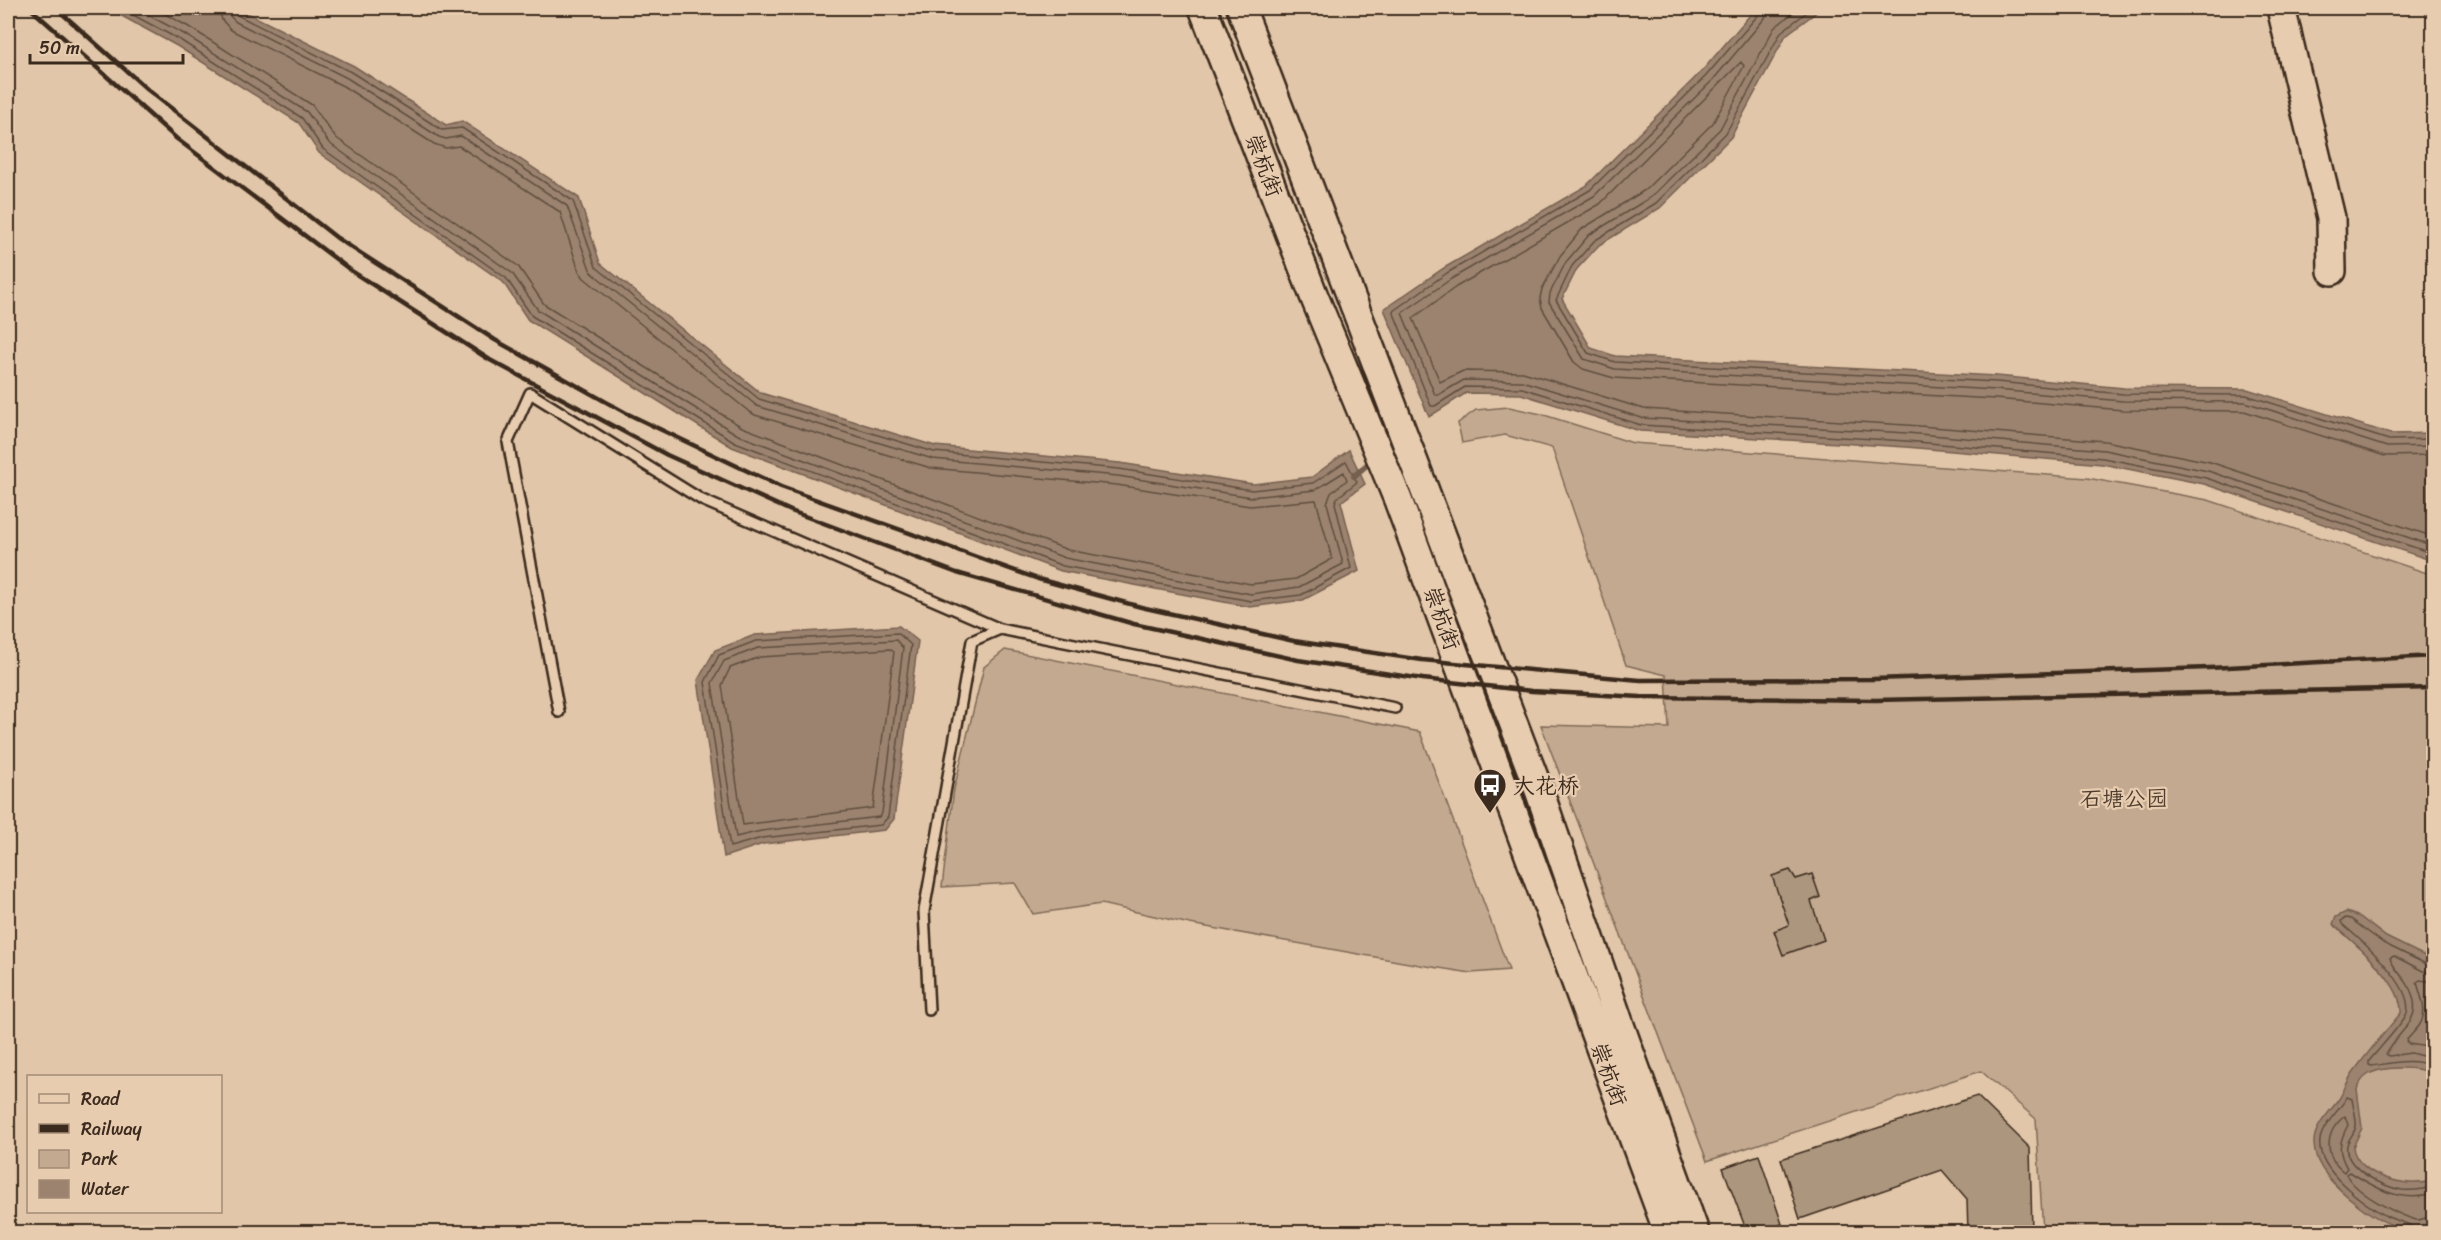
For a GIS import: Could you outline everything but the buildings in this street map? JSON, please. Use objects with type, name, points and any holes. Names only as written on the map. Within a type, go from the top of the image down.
[{"type":"main road","name":"崇杭街","points":[[1203,8],[1323,318],[1398,500],[1668,1233]]},
{"type":"main road","name":"崇杭街","points":[[1241,8],[1540,793],[1695,1233]]},
{"type":"main road","points":[[2281,8],[2331,218],[2332,271]]},
{"type":"lane","points":[[559,712],[508,442],[530,393],[702,500],[1000,629],[1395,708]]},
{"type":"lane","points":[[929,1010],[924,911],[972,641],[1000,629]]},
{"type":"green space","name":"石塘公园","points":[[1509,407],[1541,414],[1633,443],[2087,478],[2208,500],[2433,575],[2433,1232],[2043,1232],[2036,1119],[1981,1071],[1707,1161],[1541,725],[1669,728],[1666,675],[1626,665],[1552,448],[1505,435],[1462,443],[1458,423],[1476,410]]},
{"type":"green space","points":[[1005,650],[1420,732],[1509,970],[1471,973],[1420,965],[1190,924],[1101,904],[1033,914],[1015,883],[942,887],[954,789],[984,667]]},
{"type":"water","points":[[107,8],[237,8],[354,66],[446,125],[462,121],[579,198],[600,263],[761,393],[935,446],[1120,463],[1253,484],[1312,477],[1349,450],[1365,484],[1341,502],[1359,571],[1303,600],[1250,607],[1061,571],[732,447],[528,320],[503,282],[319,153],[299,123],[177,46]]},
{"type":"water","points":[[1756,8],[1822,8],[1786,35],[1731,137],[1660,208],[1599,245],[1577,269],[1562,299],[1591,348],[1615,356],[1997,376],[2124,388],[2247,389],[2391,434],[2433,433],[2433,561],[2204,484],[2102,464],[1906,447],[1640,431],[1521,394],[1466,393],[1429,417],[1384,309],[1444,268],[1586,186],[1702,71]]},
{"type":"water","points":[[899,626],[918,641],[894,819],[885,830],[763,844],[724,857],[698,680],[715,650],[755,635]]},
{"type":"water","points":[[2346,912],[2360,917],[2386,937],[2433,960],[2433,1074],[2418,1069],[2398,1068],[2379,1070],[2364,1078],[2357,1089],[2362,1128],[2353,1147],[2356,1157],[2363,1165],[2385,1178],[2411,1183],[2433,1180],[2433,1229],[2403,1228],[2383,1221],[2365,1210],[2328,1177],[2315,1152],[2315,1136],[2320,1125],[2339,1099],[2352,1074],[2401,1013],[2400,1001],[2386,976],[2333,924],[2336,917]]},
{"type":"waterway","points":[[1354,476],[1370,462]]},
{"type":"railway","points":[[30,8],[177,139],[353,272],[490,360],[667,455],[791,511],[957,573],[1134,624],[1298,660],[1423,679],[1532,691],[1641,697],[1875,700],[2434,688]]},
{"type":"railway","points":[[56,8],[148,90],[337,238],[495,340],[626,413],[781,487],[1038,579],[1141,607],[1294,641],[1422,660],[1640,680],[1873,679],[2209,668],[2434,656]]},
{"type":"place","name":"大花桥","points":[[1490,814]]}]
